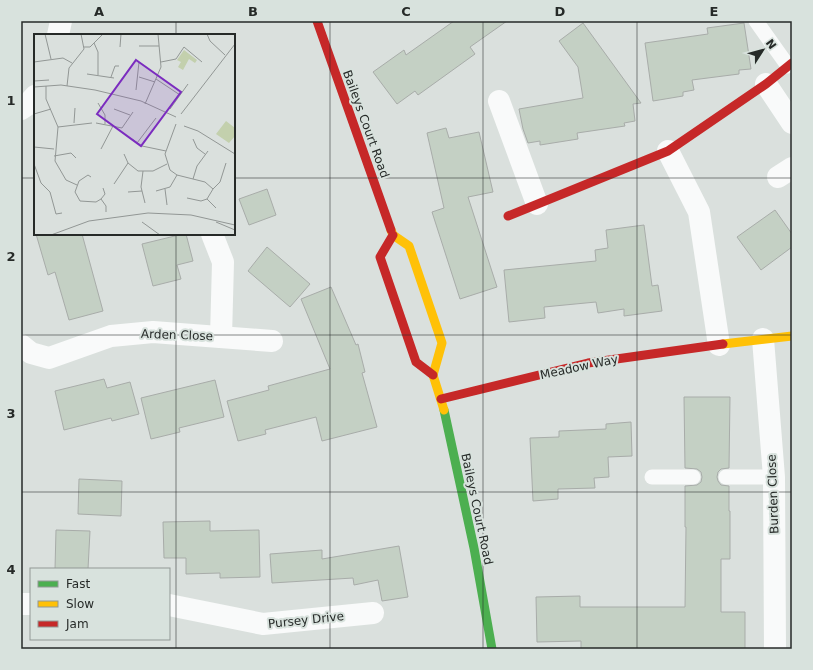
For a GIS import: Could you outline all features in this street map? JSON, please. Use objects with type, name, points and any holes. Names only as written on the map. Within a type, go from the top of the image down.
[{"type":"street","points":[[58,34],[61,21]]},
{"type":"street","name":"Baileys Court Road","points":[[317,21],[393,235]]},
{"type":"street","points":[[508,216],[668,151],[766,84],[790,64]]},
{"type":"street","points":[[766,84],[792,123]]},
{"type":"street","points":[[21,109],[34,97]]},
{"type":"street","points":[[499,101],[537,204]]},
{"type":"street","points":[[668,151],[698,212],[719,344]]},
{"type":"street","name":"Arden Close","points":[[212,235],[223,262],[221,337]]},
{"type":"street","points":[[393,235],[409,246],[442,343],[433,375],[416,362],[380,257],[393,235]]},
{"type":"street","name":"Arden Close","points":[[21,345],[31,353],[49,358],[111,336],[153,332],[272,341]]},
{"type":"street","name":"Meadow Way","points":[[441,399],[588,363],[719,344],[792,336]]},
{"type":"street","name":"Burden Close","points":[[763,339],[774,476],[775,649]]},
{"type":"street","name":"Baileys Court Road","points":[[433,375],[441,399],[474,548],[492,649]]},
{"type":"street","name":"Pursey Drive","points":[[170,605],[263,624],[373,613]]},
{"type":"lane","points":[[756,21],[790,64]]},
{"type":"lane","points":[[726,477],[774,476]]},
{"type":"lane","points":[[652,477],[693,477]]},
{"type":"building","points":[[454,21],[507,21],[470,47],[475,54],[418,95],[415,91],[397,104],[373,72],[404,50],[406,55]]},
{"type":"building","points":[[583,23],[641,103],[633,104],[635,121],[624,123],[625,126],[577,133],[578,139],[540,145],[540,141],[528,143],[523,129],[519,109],[583,98],[578,67],[559,41]]},
{"type":"building","points":[[744,23],[751,69],[739,70],[739,74],[692,80],[694,90],[683,92],[683,96],[653,101],[645,43],[708,34],[707,28]]},
{"type":"building","points":[[446,128],[449,138],[479,132],[493,192],[468,197],[497,287],[460,299],[432,212],[444,208],[427,133]]},
{"type":"building","points":[[267,189],[276,215],[249,225],[239,199]]},
{"type":"building","points":[[775,210],[792,234],[792,247],[761,270],[737,237]]},
{"type":"building","points":[[644,225],[652,286],[658,285],[662,311],[624,316],[624,309],[598,313],[596,302],[544,307],[545,318],[509,322],[504,270],[596,261],[595,250],[608,248],[606,230]]},
{"type":"building","points":[[36,235],[82,235],[103,311],[69,320],[55,272],[48,275]]},
{"type":"building","points":[[179,235],[186,235],[193,261],[177,265],[181,279],[153,286],[142,244]]},
{"type":"building","points":[[267,247],[310,284],[290,307],[248,271]]},
{"type":"building","points":[[331,287],[356,345],[358,344],[365,372],[362,373],[377,427],[322,441],[316,417],[265,430],[266,434],[238,441],[227,401],[269,390],[268,386],[330,369],[301,299]]},
{"type":"building","points":[[104,379],[107,388],[130,382],[139,414],[112,421],[111,418],[64,430],[55,391]]},
{"type":"building","points":[[215,380],[224,417],[179,428],[180,432],[151,439],[141,398]]},
{"type":"building","points":[[684,397],[730,397],[729,468],[721,469],[718,472],[717,477],[721,485],[729,486],[730,511],[730,559],[721,559],[721,612],[745,612],[745,649],[581,649],[581,641],[537,642],[536,597],[580,596],[580,607],[685,607],[685,486],[697,485],[701,482],[702,477],[701,472],[697,469],[685,468]]},
{"type":"building","points":[[631,422],[632,456],[608,457],[609,477],[594,478],[595,488],[558,489],[558,499],[533,501],[530,438],[559,437],[559,431],[606,429],[606,424]]},
{"type":"building","points":[[79,479],[122,481],[121,516],[78,514]]},
{"type":"building","points":[[210,521],[210,531],[259,530],[260,577],[220,578],[220,573],[186,574],[186,558],[164,558],[163,522]]},
{"type":"building","points":[[56,530],[90,531],[88,568],[55,568]]},
{"type":"building","points":[[399,546],[408,597],[382,601],[378,580],[354,585],[353,578],[272,583],[270,554],[322,550],[322,559]]},
{"type":"traffic: fast","points":[[444,410],[474,548],[492,649]]},
{"type":"traffic: slow","points":[[391,230],[393,235],[409,246],[442,343],[433,375],[444,410]]},
{"type":"traffic: slow","points":[[723,344],[792,336]]},
{"type":"traffic: jam","points":[[317,21],[391,230]]},
{"type":"traffic: jam","points":[[508,216],[668,151],[766,84],[792,63]]},
{"type":"traffic: jam","points":[[393,235],[380,257],[416,362],[433,375]]},
{"type":"traffic: jam","points":[[441,399],[588,363],[723,344]]}]
